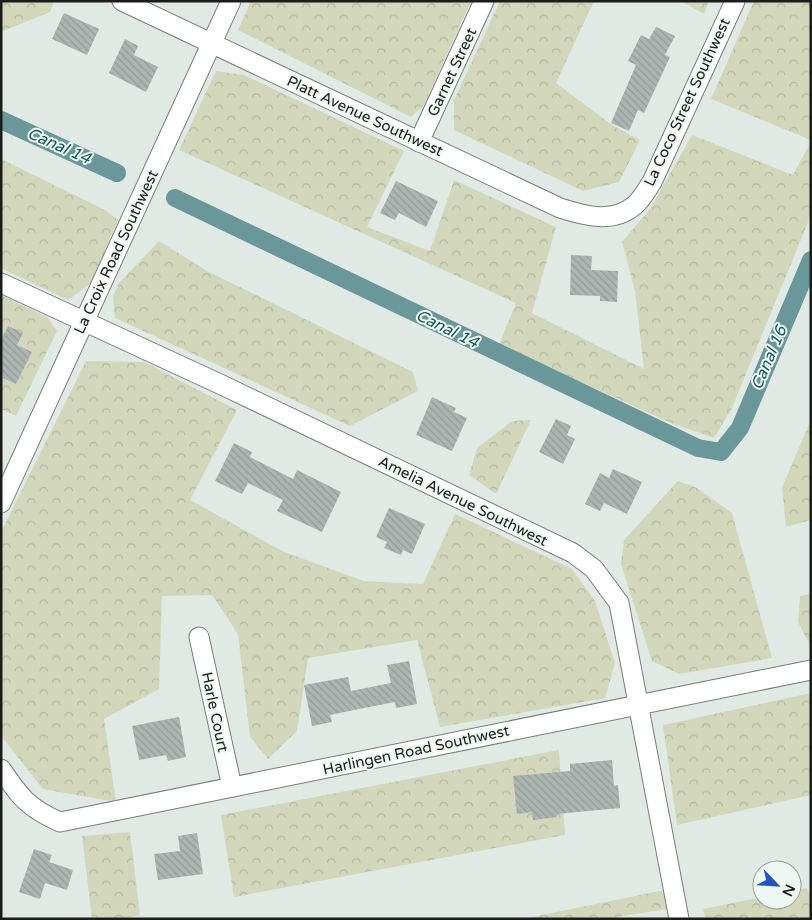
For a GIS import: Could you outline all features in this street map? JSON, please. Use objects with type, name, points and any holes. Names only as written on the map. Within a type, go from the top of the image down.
[{"type":"street","name":"Platt Avenue Southwest","points":[[122,1],[560,208],[584,216],[611,217]]},
{"type":"street","name":"La Croix Road Southwest","points":[[1,503],[231,1]]},
{"type":"street","name":"Garnet Street","points":[[419,142],[484,1]]},
{"type":"street","name":"La Coco Street Southwest","points":[[611,217],[635,205],[652,182],[735,1]]},
{"type":"street","name":"Amelia Avenue Southwest","points":[[1,283],[222,385],[572,553],[594,569],[619,603],[636,704],[679,919]]},
{"type":"street","name":"Harle Court","points":[[199,637],[232,787]]},
{"type":"street","name":"Harlingen Road Southwest","points":[[1,769],[26,802],[37,812],[60,822],[811,670]]},
{"type":"green space","points":[[1,1],[54,1],[50,12],[1,32]]},
{"type":"green space","points":[[251,1],[471,1],[424,105],[411,117],[238,30]]},
{"type":"green space","points":[[500,1],[594,1],[556,83],[612,125],[640,140],[619,182],[583,191],[454,130],[454,100]]},
{"type":"green space","points":[[681,1],[709,1],[704,14]]},
{"type":"green space","points":[[754,1],[811,1],[811,140],[711,99]]},
{"type":"green space","points":[[216,71],[244,75],[404,151],[367,227],[430,251],[454,180],[556,227],[532,313],[644,369],[635,291],[622,242],[650,209],[692,135],[793,175],[811,142],[811,215],[732,408],[714,438],[671,423],[499,345],[516,303],[179,150]]},
{"type":"green space","points":[[1,159],[105,210],[118,220],[91,283],[68,300],[1,268]]},
{"type":"green space","points":[[159,241],[207,271],[413,372],[418,391],[350,426],[115,318],[113,296],[119,283]]},
{"type":"green space","points":[[1,295],[47,317],[57,331],[16,416],[1,409]]},
{"type":"green space","points":[[86,361],[144,362],[237,410],[190,500],[284,552],[364,581],[423,584],[455,514],[572,569],[595,601],[615,663],[605,698],[440,727],[417,640],[308,658],[297,731],[268,759],[250,737],[238,634],[212,595],[162,596],[159,689],[104,719],[116,802],[43,789],[1,736],[1,532]]},
{"type":"green space","points":[[811,419],[811,520],[786,527],[782,488]]},
{"type":"green space","points":[[531,420],[496,494],[469,475],[477,448],[512,421]]},
{"type":"green space","points":[[678,481],[697,488],[732,513],[772,658],[679,674],[652,661],[621,564],[624,540]]},
{"type":"green space","points":[[811,594],[811,647],[798,622],[800,596]]},
{"type":"green space","points":[[811,693],[811,795],[677,825],[663,725]]},
{"type":"green space","points":[[559,750],[565,835],[234,897],[221,815]]},
{"type":"green space","points":[[130,832],[140,915],[121,919],[92,919],[82,836]]},
{"type":"green space","points":[[807,888],[811,898],[811,919],[706,919],[703,909],[752,899],[752,910],[802,910],[802,889]]},
{"type":"green space","points":[[664,890],[667,909],[605,919],[522,919]]},
{"type":"building","points":[[64,13],[99,29],[87,55],[52,39]]},
{"type":"building","points":[[656,27],[675,36],[665,55],[670,57],[644,113],[638,110],[629,131],[611,123],[636,65],[628,61],[641,35],[649,39]]},
{"type":"building","points":[[125,39],[138,46],[134,55],[158,67],[146,92],[109,73]]},
{"type":"building","points":[[396,181],[438,201],[426,227],[399,213],[395,220],[380,213]]},
{"type":"building","points":[[571,255],[592,256],[591,270],[618,271],[617,302],[600,301],[600,296],[570,295]]},
{"type":"building","points":[[8,326],[23,333],[17,345],[32,352],[16,384],[1,377],[1,340]]},
{"type":"building","points":[[432,397],[456,408],[454,412],[467,418],[452,451],[416,435]]},
{"type":"building","points":[[556,419],[571,426],[567,435],[575,439],[563,464],[539,452]]},
{"type":"building","points":[[234,443],[252,452],[250,457],[293,479],[297,470],[341,492],[322,532],[277,511],[283,500],[248,483],[242,494],[215,481]]},
{"type":"building","points":[[613,469],[642,482],[627,514],[604,503],[600,511],[585,504],[600,473],[609,478]]},
{"type":"building","points":[[389,508],[425,524],[412,554],[403,550],[401,555],[384,548],[387,542],[376,537]]},
{"type":"building","points":[[409,661],[417,704],[396,708],[395,702],[330,715],[332,722],[312,726],[304,685],[348,677],[351,691],[391,683],[387,665]]},
{"type":"building","points":[[179,717],[186,757],[168,761],[166,755],[139,760],[132,726]]},
{"type":"building","points":[[612,760],[614,786],[618,785],[620,808],[557,814],[557,817],[533,820],[532,812],[517,814],[513,776],[570,771],[570,764]]},
{"type":"building","points":[[197,833],[203,874],[158,880],[154,854],[180,851],[178,836]]},
{"type":"building","points":[[34,849],[52,855],[49,862],[73,870],[67,890],[45,883],[40,899],[19,892]]},
{"type":"waterway","name":"Canal 14","points":[[1,120],[117,173]]},
{"type":"waterway","name":"Canal 14","points":[[175,198],[698,448],[721,452],[740,428],[811,260]]},
{"type":"water label","name":"Canal 16","points":[[769,358]]}]
